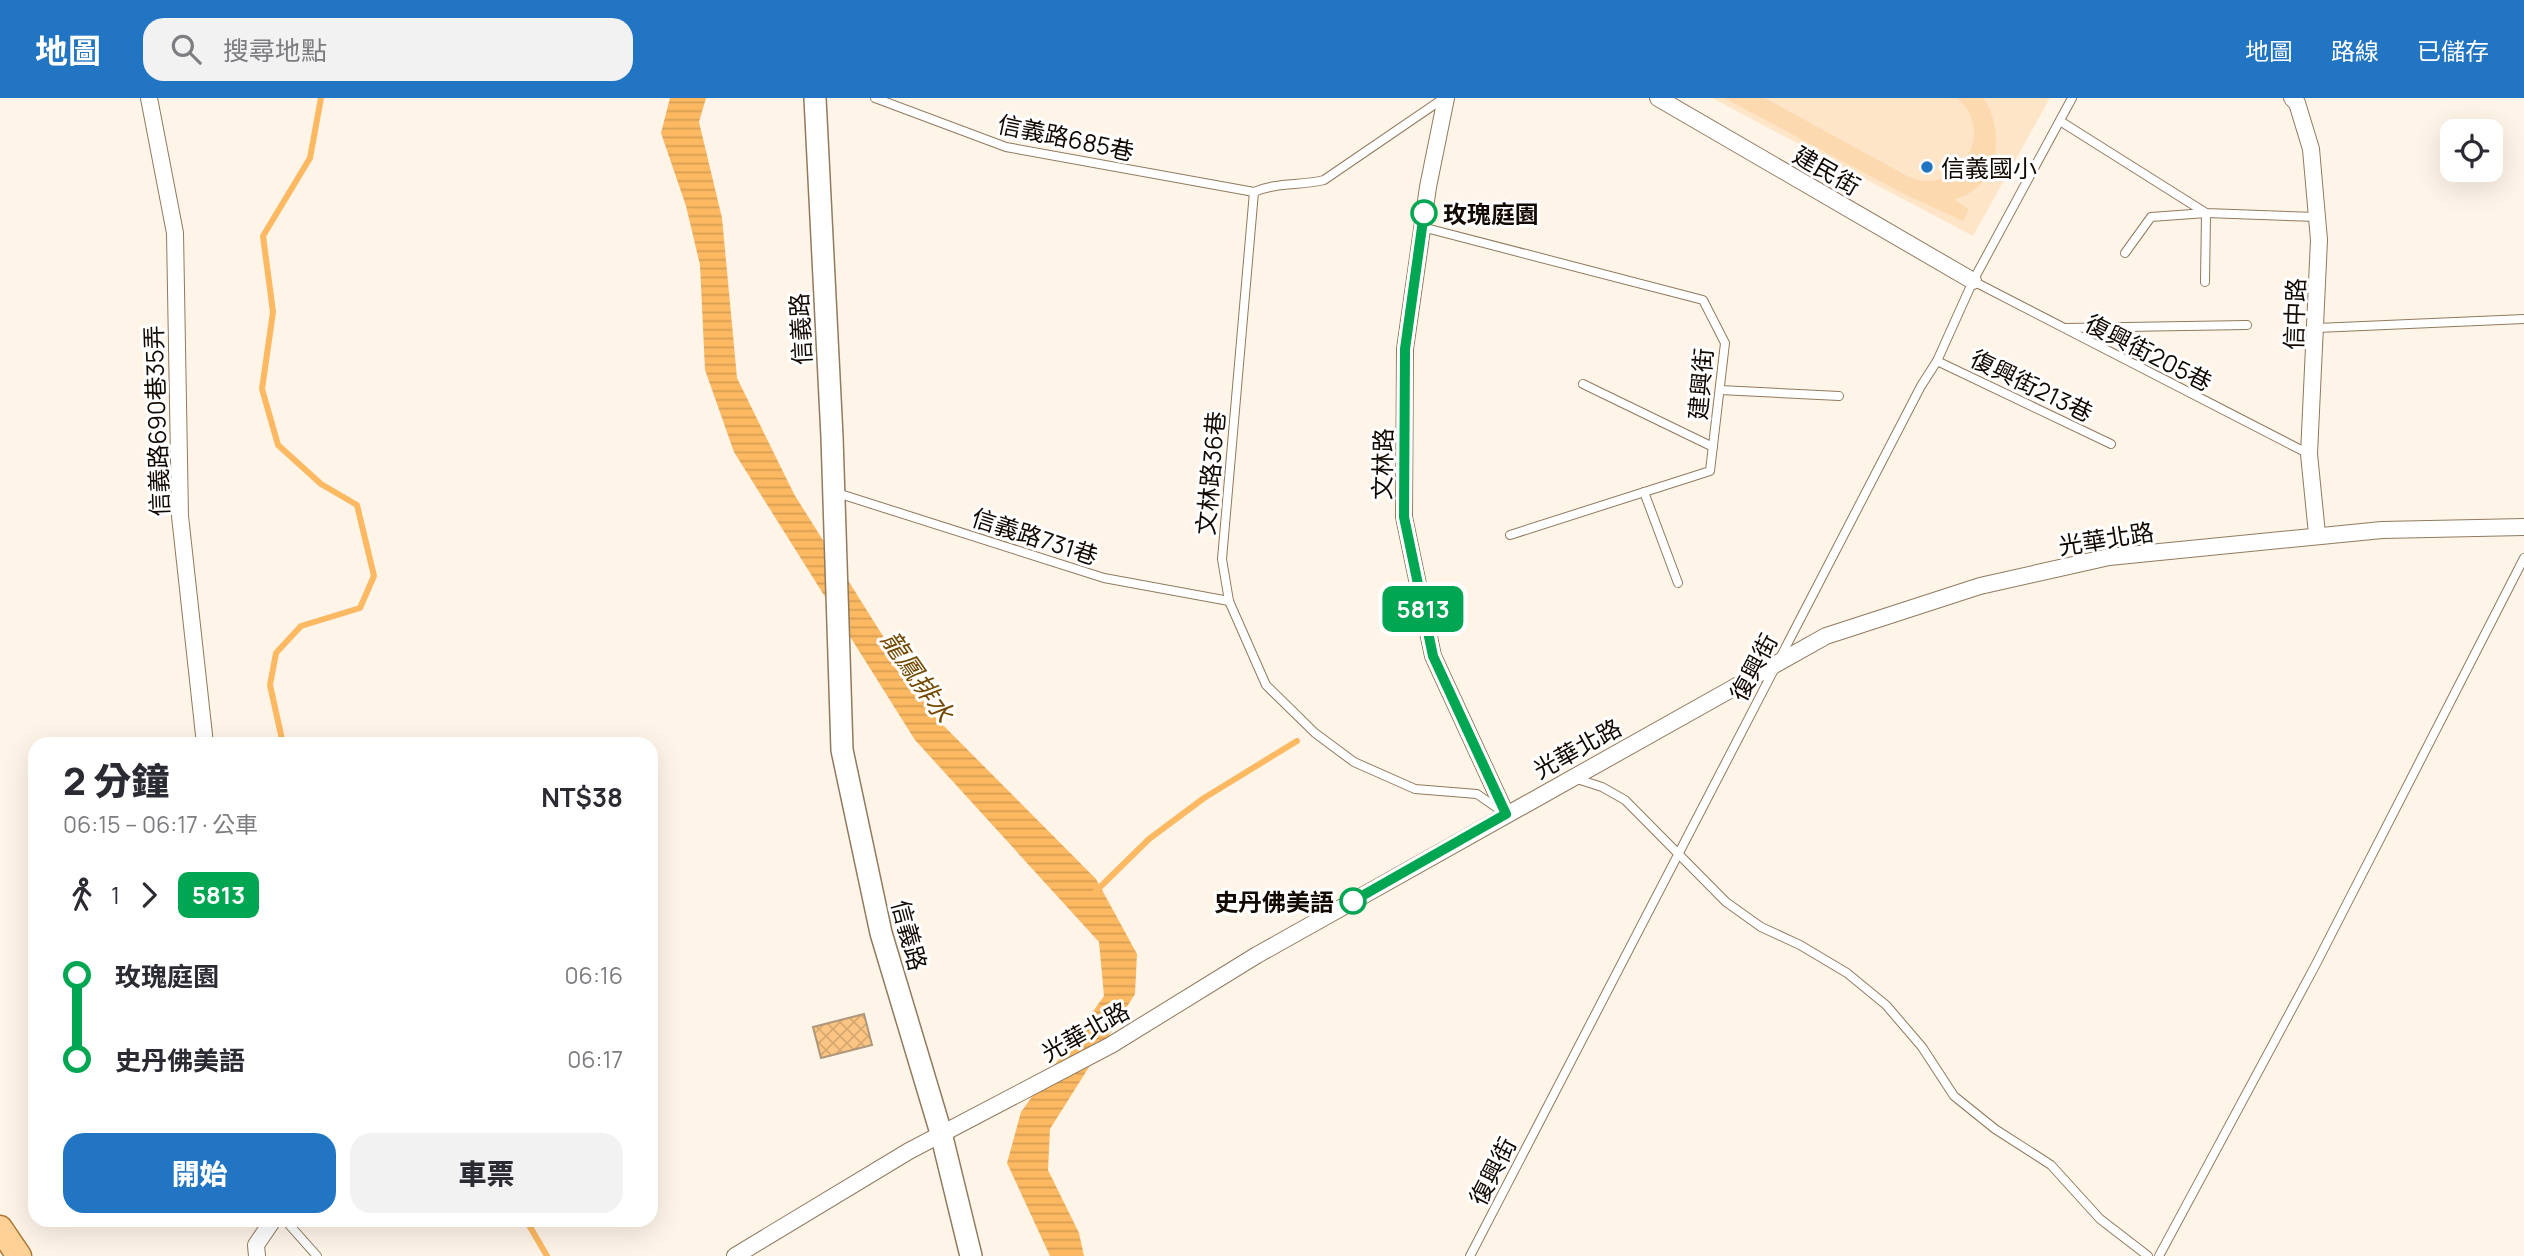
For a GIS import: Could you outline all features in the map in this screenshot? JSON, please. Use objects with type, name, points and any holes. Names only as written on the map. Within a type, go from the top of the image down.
[{"type":"main road","points":[[0,1228],[19,1256]]},
{"type":"street","name":"信義路690巷35弄","points":[[149,98],[175,233],[180,516],[204,737]]},
{"type":"street","name":"信義路","points":[[815,98],[834,492],[842,750],[881,933],[941,1133],[971,1256]]},
{"type":"street","name":"文林路","points":[[1445,98],[1422,227],[1405,349],[1404,517],[1433,656],[1506,814]]},
{"type":"street","name":"建民街","points":[[1658,98],[1973,281]]},
{"type":"street","name":"信中路","points":[[2292,98],[2297,103],[2311,149],[2317,216],[2317,328],[2309,454],[2317,534]]},
{"type":"street","name":"光華北路","points":[[735,1256],[941,1133],[1111,1045],[1257,956],[1571,777],[1826,636],[1980,586],[2109,557],[2317,534],[2524,527]]},
{"type":"street","points":[[257,1256],[256,1245],[268,1227]]},
{"type":"lane","name":"信義路685巷","points":[[875,98],[1006,147],[1254,192]]},
{"type":"lane","points":[[1254,192],[1273,184],[1302,185],[1324,180],[1445,98]]},
{"type":"lane","name":"復興街","points":[[1470,1256],[1678,851],[1921,386],[1937,361],[1973,281],[2072,98]]},
{"type":"lane","points":[[2060,121],[2206,214]]},
{"type":"lane","name":"文林路36巷","points":[[1254,192],[1222,559],[1229,601],[1266,685],[1315,733],[1354,762],[1415,789],[1477,794],[1506,814]]},
{"type":"lane","points":[[2205,282],[2206,214]]},
{"type":"lane","points":[[2124,253],[2151,217],[2206,214],[2317,216]]},
{"type":"lane","name":"建興街","points":[[1422,227],[1703,300],[1726,343],[1710,471],[1510,535]]},
{"type":"lane","name":"復興街205巷","points":[[1973,281],[2309,454]]},
{"type":"lane","points":[[2317,328],[2524,319]]},
{"type":"lane","points":[[2062,328],[2247,325]]},
{"type":"lane","name":"復興街213巷","points":[[1937,361],[2111,444]]},
{"type":"lane","points":[[1583,384],[1713,447]]},
{"type":"lane","points":[[1720,390],[1839,397]]},
{"type":"lane","name":"信義路731巷","points":[[834,492],[1104,578],[1229,601]]},
{"type":"lane","points":[[1644,492],[1678,583]]},
{"type":"lane","points":[[2159,1256],[2315,966],[2524,558]]},
{"type":"lane","points":[[1571,777],[1602,787],[1625,800],[1726,902],[1761,927],[1800,945],[1847,973],[1886,1005],[1922,1046],[1954,1096],[1995,1129],[2050,1165],[2099,1219],[2148,1256]]},
{"type":"lane","points":[[291,1227],[317,1256]]},
{"type":"shaded area","points":[[670,98],[706,98],[699,122],[722,218],[737,378],[794,494],[931,713],[1096,879],[1137,954],[1135,994],[1050,1129],[1048,1170],[1079,1233],[1084,1256],[1050,1256],[1007,1163],[1021,1112],[1104,996],[1099,942],[915,740],[734,452],[705,370],[700,265],[686,206],[661,133]]},
{"type":"shaded area","name":"信義國小","points":[[1712,98],[2050,98],[1973,236]]},
{"type":"shaded area","points":[[1724,98],[1765,98],[1907,176],[1925,181],[1941,179],[1955,171],[1966,159],[1973,144],[1974,128],[1969,112],[1957,98],[1983,98],[1995,126],[1994,157],[1981,184],[1954,199],[1969,209],[1963,221],[1904,194]]},
{"type":"building","points":[[864,1014],[872,1045],[821,1058],[813,1027]]},
{"type":"waterway","points":[[281,737],[270,685],[276,653],[301,626],[360,608],[374,576],[357,505],[321,484],[278,445],[262,389],[273,312],[263,236],[310,158],[321,98]]},
{"type":"waterway","points":[[1095,892],[1149,839],[1204,798],[1297,741]]},
{"type":"waterway","points":[[530,1227],[547,1256]]},
{"type":"bus line","name":"5813","points":[[1353,901],[1506,814],[1433,656],[1404,517],[1405,349],[1424,213]]},
{"type":"place","name":"信義國小","points":[[1927,167]]},
{"type":"place","name":"玫瑰庭園","points":[[1424,213]]},
{"type":"place","name":"史丹佛美語","points":[[1353,901]]},
{"type":"water label","name":"龍鳳排水","points":[[918,676]]}]
